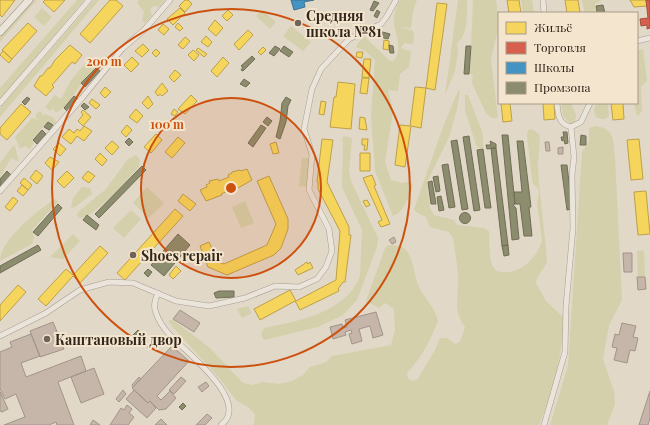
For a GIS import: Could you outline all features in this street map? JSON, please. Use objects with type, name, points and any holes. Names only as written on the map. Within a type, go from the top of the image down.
[{"type":"main road","points":[[0,32],[29,0]]},
{"type":"street","points":[[0,103],[89,0]]},
{"type":"street","points":[[0,190],[82,98],[122,49],[145,29],[170,0]]},
{"type":"street","points":[[0,336],[32,321],[71,295],[93,285],[109,282],[124,281],[139,284],[176,301],[212,306],[245,298],[275,286],[299,287],[317,279],[326,267],[332,251],[329,229],[310,193],[312,154],[304,129],[312,89],[321,69],[344,44],[354,36],[380,24],[387,16],[396,0]]},
{"type":"street","points":[[543,0],[544,12]]},
{"type":"street","points":[[638,41],[650,38]]},
{"type":"street","points":[[557,104],[561,122],[571,127]]},
{"type":"street","points":[[571,127],[581,122],[590,104]]},
{"type":"street","points":[[544,425],[565,352],[566,306],[573,214],[572,175],[574,157],[571,127]]},
{"type":"street","points":[[158,293],[154,302],[159,320],[171,337],[204,367],[217,382],[224,396],[229,413],[222,425]]},
{"type":"shaded area","points":[[33,0],[37,0],[0,42],[0,37]]},
{"type":"shaded area","points":[[77,0],[84,0],[0,99],[0,88]]},
{"type":"shaded area","points":[[94,0],[99,0],[0,117],[0,108]]},
{"type":"shaded area","points":[[139,0],[165,0],[159,7],[153,6],[150,10],[152,15],[145,23],[142,20],[144,12],[137,3]]},
{"type":"shaded area","points":[[400,0],[417,0],[413,11],[411,28],[398,27],[412,30],[414,33],[413,44],[405,43],[401,47],[402,49],[411,51],[409,67],[400,74],[398,91],[388,90],[393,111],[385,162],[391,180],[402,183],[411,181],[413,186],[403,208],[397,215],[393,216],[375,171],[371,116],[375,60],[365,51],[356,47],[365,37],[390,61],[393,61],[398,51],[394,15]]},
{"type":"shaded area","points":[[458,0],[467,0],[466,24],[461,40],[457,43],[458,53],[455,71],[445,95]]},
{"type":"shaded area","points":[[473,0],[496,0],[498,29],[491,59],[498,118],[491,118],[486,113],[472,83],[473,75],[470,74]]},
{"type":"shaded area","points":[[521,0],[532,0],[534,12],[523,12]]},
{"type":"shaded area","points":[[582,0],[602,0],[595,4],[595,12],[585,12]]},
{"type":"shaded area","points":[[42,8],[52,17],[44,26],[34,17]]},
{"type":"shaded area","points":[[262,10],[276,22],[270,29],[256,16]]},
{"type":"shaded area","points":[[291,26],[311,42],[303,51],[283,36]]},
{"type":"shaded area","points":[[643,49],[647,81],[641,86],[642,111],[637,117],[634,104],[638,104],[638,50]]},
{"type":"shaded area","points":[[90,58],[97,62],[96,67],[66,105],[57,112],[53,109],[57,103],[50,111],[45,107],[55,95],[61,99],[71,80]]},
{"type":"shaded area","points":[[460,90],[457,110],[449,137],[427,182],[430,208],[434,215],[454,220],[457,225],[484,228],[489,231],[491,260],[494,268],[499,272],[511,272],[523,267],[537,252],[542,240],[537,203],[539,194],[538,188],[533,184],[527,136],[528,130],[532,129],[539,134],[538,164],[547,261],[536,283],[546,301],[564,318],[564,324],[556,376],[539,425],[254,425],[255,414],[249,408],[236,400],[220,379],[169,323],[169,320],[173,320],[210,348],[243,383],[253,385],[262,382],[279,384],[292,381],[303,375],[310,367],[326,362],[332,356],[391,345],[395,330],[394,309],[385,303],[379,308],[366,301],[385,248],[388,245],[393,245],[402,247],[412,260],[420,289],[433,308],[438,321],[425,348],[407,373],[408,378],[412,381],[417,380],[435,350],[440,338],[447,338],[455,344],[460,342],[465,327],[461,321],[458,310],[458,276],[453,238],[449,232],[430,227],[426,217],[416,212],[414,209],[443,127],[458,91]]},
{"type":"shaded area","points":[[465,95],[468,95],[483,134],[483,148],[479,148],[476,145],[465,111]]},
{"type":"shaded area","points":[[561,104],[571,104],[576,115],[575,123],[571,125],[563,116]]},
{"type":"shaded area","points":[[596,104],[608,104],[609,116],[600,119],[596,117],[594,111]]},
{"type":"shaded area","points":[[39,111],[43,114],[42,116],[45,114],[54,118],[56,123],[53,125],[48,122],[32,139],[34,143],[30,149],[25,146],[20,149],[15,137],[32,118],[38,120],[35,116]]},
{"type":"shaded area","points":[[596,126],[607,130],[610,133],[613,141],[615,158],[622,300],[609,325],[603,359],[614,391],[615,404],[607,425],[550,425],[568,366],[582,152],[589,141],[589,128]]},
{"type":"shaded area","points":[[344,136],[352,138],[349,171],[351,181],[378,238],[377,247],[357,300],[343,315],[318,327],[264,340],[261,334],[264,328],[306,318],[320,313],[344,299],[353,289],[360,276],[362,230],[342,187],[342,139]]},
{"type":"shaded area","points":[[15,146],[19,162],[11,158],[0,177],[0,163],[12,147]]},
{"type":"shaded area","points":[[136,155],[140,160],[139,167],[102,205],[85,217],[79,218],[77,215],[78,212],[106,189],[128,159]]},
{"type":"shaded area","points":[[302,158],[310,158],[308,187],[299,186]]},
{"type":"shaded area","points":[[82,187],[90,188],[92,194],[75,207],[71,208],[73,198]]},
{"type":"shaded area","points":[[147,187],[164,203],[149,218],[133,203]]},
{"type":"shaded area","points":[[55,199],[58,202],[32,230],[34,238],[32,244],[0,261],[6,244],[13,235],[39,210]]},
{"type":"shaded area","points":[[245,201],[254,223],[241,228],[232,207]]},
{"type":"shaded area","points":[[131,210],[141,219],[124,238],[113,228]]},
{"type":"shaded area","points":[[73,234],[80,241],[63,259],[50,257]]},
{"type":"shaded area","points":[[644,250],[645,277],[638,277],[637,251]]},
{"type":"shaded area","points":[[248,306],[252,313],[242,318],[237,309]]},
{"type":"building: Жильё","points":[[0,0],[15,0],[2,17],[0,15]]},
{"type":"building: Жильё","points":[[45,0],[65,0],[54,12],[43,2]]},
{"type":"building: Жильё","points":[[110,0],[116,0],[123,6],[90,43],[80,34]]},
{"type":"building: Жильё","points":[[185,0],[188,0],[192,4],[185,12],[179,6]]},
{"type":"building: Жильё","points":[[507,0],[519,0],[521,12],[509,12]]},
{"type":"building: Жильё","points":[[565,0],[578,0],[580,12],[567,12]]},
{"type":"building: Жильё","points":[[630,0],[646,0],[647,6],[634,7]]},
{"type":"building: Жильё","points":[[437,3],[447,4],[435,90],[426,88]]},
{"type":"building: Жильё","points":[[180,8],[185,13],[173,25],[167,19]]},
{"type":"building: Жильё","points":[[228,10],[233,15],[227,21],[222,16]]},
{"type":"building: Жильё","points":[[215,20],[223,28],[216,36],[208,29]]},
{"type":"building: Жильё","points":[[28,23],[37,31],[12,59],[2,50]]},
{"type":"building: Жильё","points":[[178,23],[183,28],[180,31],[175,27]]},
{"type":"building: Жильё","points":[[163,24],[169,29],[164,35],[158,30]]},
{"type":"building: Жильё","points":[[248,30],[253,35],[239,50],[234,44]]},
{"type":"building: Жильё","points":[[206,36],[212,42],[208,47],[201,42]]},
{"type":"building: Жильё","points":[[185,37],[190,41],[183,49],[178,45]]},
{"type":"building: Жильё","points":[[384,40],[389,41],[389,50],[383,49]]},
{"type":"building: Жильё","points":[[143,44],[149,50],[142,57],[135,51]]},
{"type":"building: Жильё","points":[[70,45],[82,55],[75,64],[72,62],[52,85],[54,87],[46,96],[34,86],[40,76],[42,76],[48,68],[50,68],[55,60]]},
{"type":"building: Жильё","points":[[263,47],[266,50],[261,55],[258,52]]},
{"type":"building: Жильё","points":[[198,48],[207,54],[204,57],[196,50]]},
{"type":"building: Жильё","points":[[156,49],[160,53],[156,57],[152,53]]},
{"type":"building: Жильё","points":[[193,50],[199,55],[194,61],[188,55]]},
{"type":"building: Жильё","points":[[3,51],[12,59],[9,63],[0,55]]},
{"type":"building: Жильё","points":[[357,52],[363,52],[362,58],[356,57]]},
{"type":"building: Жильё","points":[[132,57],[139,64],[131,72],[124,65]]},
{"type":"building: Жильё","points":[[223,57],[229,63],[217,77],[211,71]]},
{"type":"building: Жильё","points":[[364,59],[371,59],[369,78],[362,77]]},
{"type":"building: Жильё","points":[[175,70],[181,75],[174,82],[169,77]]},
{"type":"building: Жильё","points":[[362,78],[369,78],[367,94],[360,93]]},
{"type":"building: Жильё","points":[[338,82],[355,84],[351,129],[330,127],[334,97],[336,97]]},
{"type":"building: Жильё","points":[[162,83],[168,91],[162,96],[160,94],[158,96],[155,92]]},
{"type":"building: Жильё","points":[[105,87],[111,92],[105,98],[100,93]]},
{"type":"building: Жильё","points":[[415,87],[426,88],[421,128],[411,126],[405,167],[395,165],[400,125],[410,126]]},
{"type":"building: Жильё","points":[[191,95],[197,101],[185,114],[178,109]]},
{"type":"building: Жильё","points":[[148,96],[153,104],[148,109],[142,103]]},
{"type":"building: Жильё","points":[[92,99],[100,105],[96,109],[89,103]]},
{"type":"building: Жильё","points":[[321,101],[326,102],[324,115],[319,114]]},
{"type":"building: Жильё","points":[[21,104],[31,112],[7,140],[0,134],[0,128]]},
{"type":"building: Жильё","points":[[501,104],[510,104],[512,121],[503,122]]},
{"type":"building: Жильё","points":[[543,104],[554,104],[555,119],[544,120]]},
{"type":"building: Жильё","points":[[611,104],[623,104],[624,119],[613,120]]},
{"type":"building: Жильё","points":[[136,109],[143,116],[137,123],[129,117]]},
{"type":"building: Жильё","points":[[174,109],[178,112],[175,116],[171,114]]},
{"type":"building: Жильё","points":[[83,110],[91,117],[83,126],[78,121],[83,115],[81,112]]},
{"type":"building: Жильё","points":[[360,117],[365,118],[367,130],[359,129]]},
{"type":"building: Жильё","points":[[127,125],[132,130],[126,137],[121,132]]},
{"type":"building: Жильё","points":[[84,126],[92,131],[84,141],[77,136],[71,144],[62,137],[69,129],[74,133],[77,129],[80,131]]},
{"type":"building: Жильё","points":[[156,134],[162,140],[151,153],[144,147]]},
{"type":"building: Жильё","points":[[178,137],[185,143],[172,158],[165,152]]},
{"type":"building: Жильё","points":[[322,139],[333,140],[327,182],[349,227],[349,235],[351,235],[345,282],[343,282],[338,289],[339,291],[300,310],[295,301],[260,320],[254,309],[290,290],[296,301],[336,280],[340,231],[318,189],[317,182]]},
{"type":"building: Жильё","points":[[362,139],[368,139],[367,150],[364,150],[365,145],[362,145]]},
{"type":"building: Жильё","points":[[639,139],[643,179],[631,180],[627,140]]},
{"type":"building: Жильё","points":[[112,141],[119,147],[112,155],[105,148]]},
{"type":"building: Жильё","points":[[276,142],[279,153],[273,154],[270,144]]},
{"type":"building: Жильё","points":[[59,143],[66,149],[60,156],[53,149]]},
{"type":"building: Жильё","points":[[100,153],[107,160],[102,166],[95,159]]},
{"type":"building: Жильё","points":[[360,153],[370,153],[370,171],[360,171]]},
{"type":"building: Жильё","points":[[50,157],[59,162],[52,170],[45,163]]},
{"type":"building: Жильё","points":[[247,169],[252,180],[238,188],[237,187],[206,201],[200,190],[207,187],[206,185],[210,183],[209,181],[218,179],[219,181],[229,177],[228,175],[232,172]]},
{"type":"building: Жильё","points":[[36,170],[43,176],[37,184],[30,178]]},
{"type":"building: Жильё","points":[[67,171],[74,178],[64,188],[57,181]]},
{"type":"building: Жильё","points":[[88,171],[95,176],[89,183],[82,178]]},
{"type":"building: Жильё","points":[[372,175],[376,185],[374,186],[390,224],[381,227],[378,222],[382,220],[363,178]]},
{"type":"building: Жильё","points":[[269,176],[288,219],[288,229],[281,248],[274,255],[227,275],[208,267],[200,246],[209,242],[218,262],[224,264],[267,245],[276,224],[257,181]]},
{"type":"building: Жильё","points":[[24,178],[32,185],[28,190],[20,183]]},
{"type":"building: Жильё","points":[[22,185],[28,190],[23,196],[17,191]]},
{"type":"building: Жильё","points":[[646,191],[650,234],[638,235],[634,192]]},
{"type":"building: Жильё","points":[[183,194],[196,204],[190,211],[178,201]]},
{"type":"building: Жильё","points":[[13,197],[18,201],[10,211],[5,207]]},
{"type":"building: Жильё","points":[[367,200],[370,205],[366,207],[363,201]]},
{"type":"building: Жильё","points":[[175,209],[183,216],[125,280],[117,273]]},
{"type":"building: Жильё","points":[[100,246],[108,253],[80,283],[73,276],[46,306],[38,299],[66,269],[73,275]]},
{"type":"building: Жильё","points":[[307,262],[308,264],[310,262],[313,268],[298,275],[295,270]]},
{"type":"building: Жильё","points":[[176,266],[181,271],[173,279],[169,275]]},
{"type":"building: Жильё","points":[[18,285],[26,292],[0,321],[0,305]]},
{"type":"building: Торговля","points":[[646,0],[650,0],[650,28],[647,29],[647,25],[641,26],[640,19],[648,18]]},
{"type":"building: Школы","points":[[291,0],[314,0],[304,2],[305,7],[294,10]]},
{"type":"building: Промзона","points":[[374,1],[379,3],[373,11],[370,10]]},
{"type":"building: Промзона","points":[[603,5],[605,12],[597,12],[596,6]]},
{"type":"building: Промзона","points":[[377,10],[380,12],[377,18],[374,16]]},
{"type":"building: Промзона","points":[[375,30],[390,34],[388,39],[373,35]]},
{"type":"building: Промзона","points":[[389,45],[393,46],[394,53],[390,53]]},
{"type":"building: Промзона","points":[[275,46],[280,49],[274,56],[269,53]]},
{"type":"building: Промзона","points":[[284,46],[293,52],[289,57],[280,51]]},
{"type":"building: Промзона","points":[[466,46],[471,46],[469,74],[464,74]]},
{"type":"building: Промзона","points":[[252,56],[255,59],[243,71],[241,70],[243,67],[241,66]]},
{"type":"building: Промзона","points":[[96,68],[100,71],[85,87],[81,83]]},
{"type":"building: Промзона","points":[[244,79],[250,83],[246,87],[240,84]]},
{"type":"building: Промзона","points":[[74,96],[78,99],[67,111],[64,108]]},
{"type":"building: Промзона","points":[[27,97],[30,99],[25,105],[22,102]]},
{"type":"building: Промзона","points":[[286,97],[291,100],[288,106],[286,122],[280,139],[276,137],[282,103]]},
{"type":"building: Промзона","points":[[84,103],[89,107],[85,110],[81,106]]},
{"type":"building: Промзона","points":[[267,117],[272,121],[268,126],[263,122]]},
{"type":"building: Промзона","points":[[48,122],[53,125],[49,130],[44,127]]},
{"type":"building: Промзона","points":[[261,125],[266,128],[253,147],[248,143]]},
{"type":"building: Промзона","points":[[42,130],[46,134],[37,144],[33,140]]},
{"type":"building: Промзона","points":[[563,132],[567,132],[568,143],[565,144],[561,137],[564,137]]},
{"type":"building: Промзона","points":[[502,135],[508,135],[515,204],[513,205],[516,208],[519,239],[512,240]]},
{"type":"building: Промзона","points":[[581,135],[586,136],[586,145],[580,145]]},
{"type":"building: Промзона","points":[[469,136],[480,210],[474,211],[463,137]]},
{"type":"building: Промзона","points":[[129,138],[133,142],[129,146],[125,142]]},
{"type":"building: Промзона","points":[[457,140],[468,209],[462,210],[451,141]]},
{"type":"building: Промзона","points":[[490,141],[496,144],[496,148],[487,149],[486,145],[491,145]]},
{"type":"building: Промзона","points":[[517,141],[523,141],[531,207],[529,207],[532,236],[524,236],[520,204],[515,204],[514,192],[522,192]]},
{"type":"building: Промзона","points":[[491,148],[496,148],[508,245],[502,246]]},
{"type":"building: Промзона","points":[[483,149],[491,208],[485,208],[477,150]]},
{"type":"building: Промзона","points":[[448,164],[455,207],[449,208],[442,165]]},
{"type":"building: Промзона","points":[[561,165],[567,165],[572,209],[567,210]]},
{"type":"building: Промзона","points":[[142,166],[146,170],[99,218],[95,214]]},
{"type":"building: Промзона","points":[[7,171],[11,175],[0,187],[0,179]]},
{"type":"building: Промзона","points":[[438,176],[440,191],[436,192],[433,177]]},
{"type":"building: Промзона","points":[[432,181],[436,204],[431,204],[428,182]]},
{"type":"building: Промзона","points":[[441,196],[444,210],[439,211],[437,197]]},
{"type":"building: Промзона","points":[[58,204],[62,208],[38,236],[33,232]]},
{"type":"building: Промзона","points":[[465,212],[469,214],[471,218],[469,222],[465,224],[461,222],[459,218],[461,214]]},
{"type":"building: Промзона","points":[[87,215],[99,225],[96,230],[83,220]]},
{"type":"building: Промзона","points":[[178,234],[190,245],[164,276],[151,265]]},
{"type":"building: Промзона","points":[[38,245],[41,250],[0,273],[0,266]]},
{"type":"building: Промзона","points":[[508,245],[509,255],[504,256],[502,246]]},
{"type":"building: Промзона","points":[[148,269],[152,272],[148,277],[144,273]]},
{"type":"building: Промзона","points":[[219,291],[234,291],[234,297],[216,298],[214,293]]},
{"type":"building: Промзона","points":[[138,330],[143,335],[137,340],[133,335]]},
{"type":"building: Промзона","points":[[183,403],[186,406],[182,410],[179,407]]},
{"type":"building: Прочее","points":[[545,142],[549,142],[550,151],[546,151]]},
{"type":"building: Прочее","points":[[563,147],[563,154],[558,154],[558,148]]},
{"type":"building: Прочее","points":[[394,237],[396,242],[392,244],[389,240]]},
{"type":"building: Прочее","points":[[623,253],[632,253],[632,272],[624,272]]},
{"type":"building: Прочее","points":[[637,277],[645,277],[646,289],[638,290]]},
{"type":"building: Прочее","points":[[180,310],[200,323],[194,332],[173,319]]},
{"type":"building: Прочее","points":[[376,312],[383,335],[373,338],[370,326],[359,329],[362,341],[352,344],[349,334],[352,333],[351,330],[345,332],[346,335],[333,339],[330,327],[342,324],[343,328],[347,327],[345,320]]},
{"type":"building: Прочее","name":"Каштановый двор","points":[[53,322],[64,349],[40,357],[30,331]]},
{"type":"building: Прочее","points":[[622,323],[636,326],[633,337],[638,338],[635,351],[630,350],[627,363],[614,360],[617,348],[612,347],[615,334],[619,335]]},
{"type":"building: Прочее","points":[[31,334],[40,356],[21,363],[26,377],[81,356],[86,371],[58,382],[74,425],[57,425],[56,422],[49,425],[4,425],[25,417],[16,394],[5,399],[0,389],[0,352],[12,347],[10,342]]},
{"type":"building: Прочее","points":[[172,346],[189,361],[157,396],[161,400],[170,391],[176,398],[166,409],[159,410],[150,401],[148,403],[132,388]]},
{"type":"building: Прочее","name":"Каштановый двор","points":[[94,368],[104,394],[81,403],[71,377]]},
{"type":"building: Прочее","points":[[139,377],[141,379],[133,387],[132,385]]},
{"type":"building: Прочее","points":[[181,377],[186,381],[174,394],[169,390]]},
{"type":"building: Прочее","points":[[206,382],[209,386],[202,392],[198,387]]},
{"type":"building: Прочее","points":[[123,390],[126,394],[119,402],[116,399]]},
{"type":"building: Прочее","points":[[134,390],[148,403],[150,401],[156,408],[147,418],[126,399]]},
{"type":"building: Прочее","points":[[650,391],[650,418],[648,425],[639,425]]},
{"type":"building: Прочее","points":[[0,392],[8,409],[2,412],[0,411]]},
{"type":"building: Прочее","points":[[127,405],[132,409],[129,413],[134,417],[128,425],[110,425],[121,408],[124,410]]},
{"type":"building: Прочее","points":[[207,414],[212,418],[205,425],[196,425]]},
{"type":"building: Прочее","points":[[161,419],[167,425],[155,425]]},
{"type":"building: Прочее","points":[[93,420],[100,425],[90,425]]},
{"type":"place","name":"Средняя школа №81","points":[[298,23]]},
{"type":"place","name":"Shoes repair","points":[[133,255]]},
{"type":"place","name":"Каштановый двор","points":[[47,339]]}]
